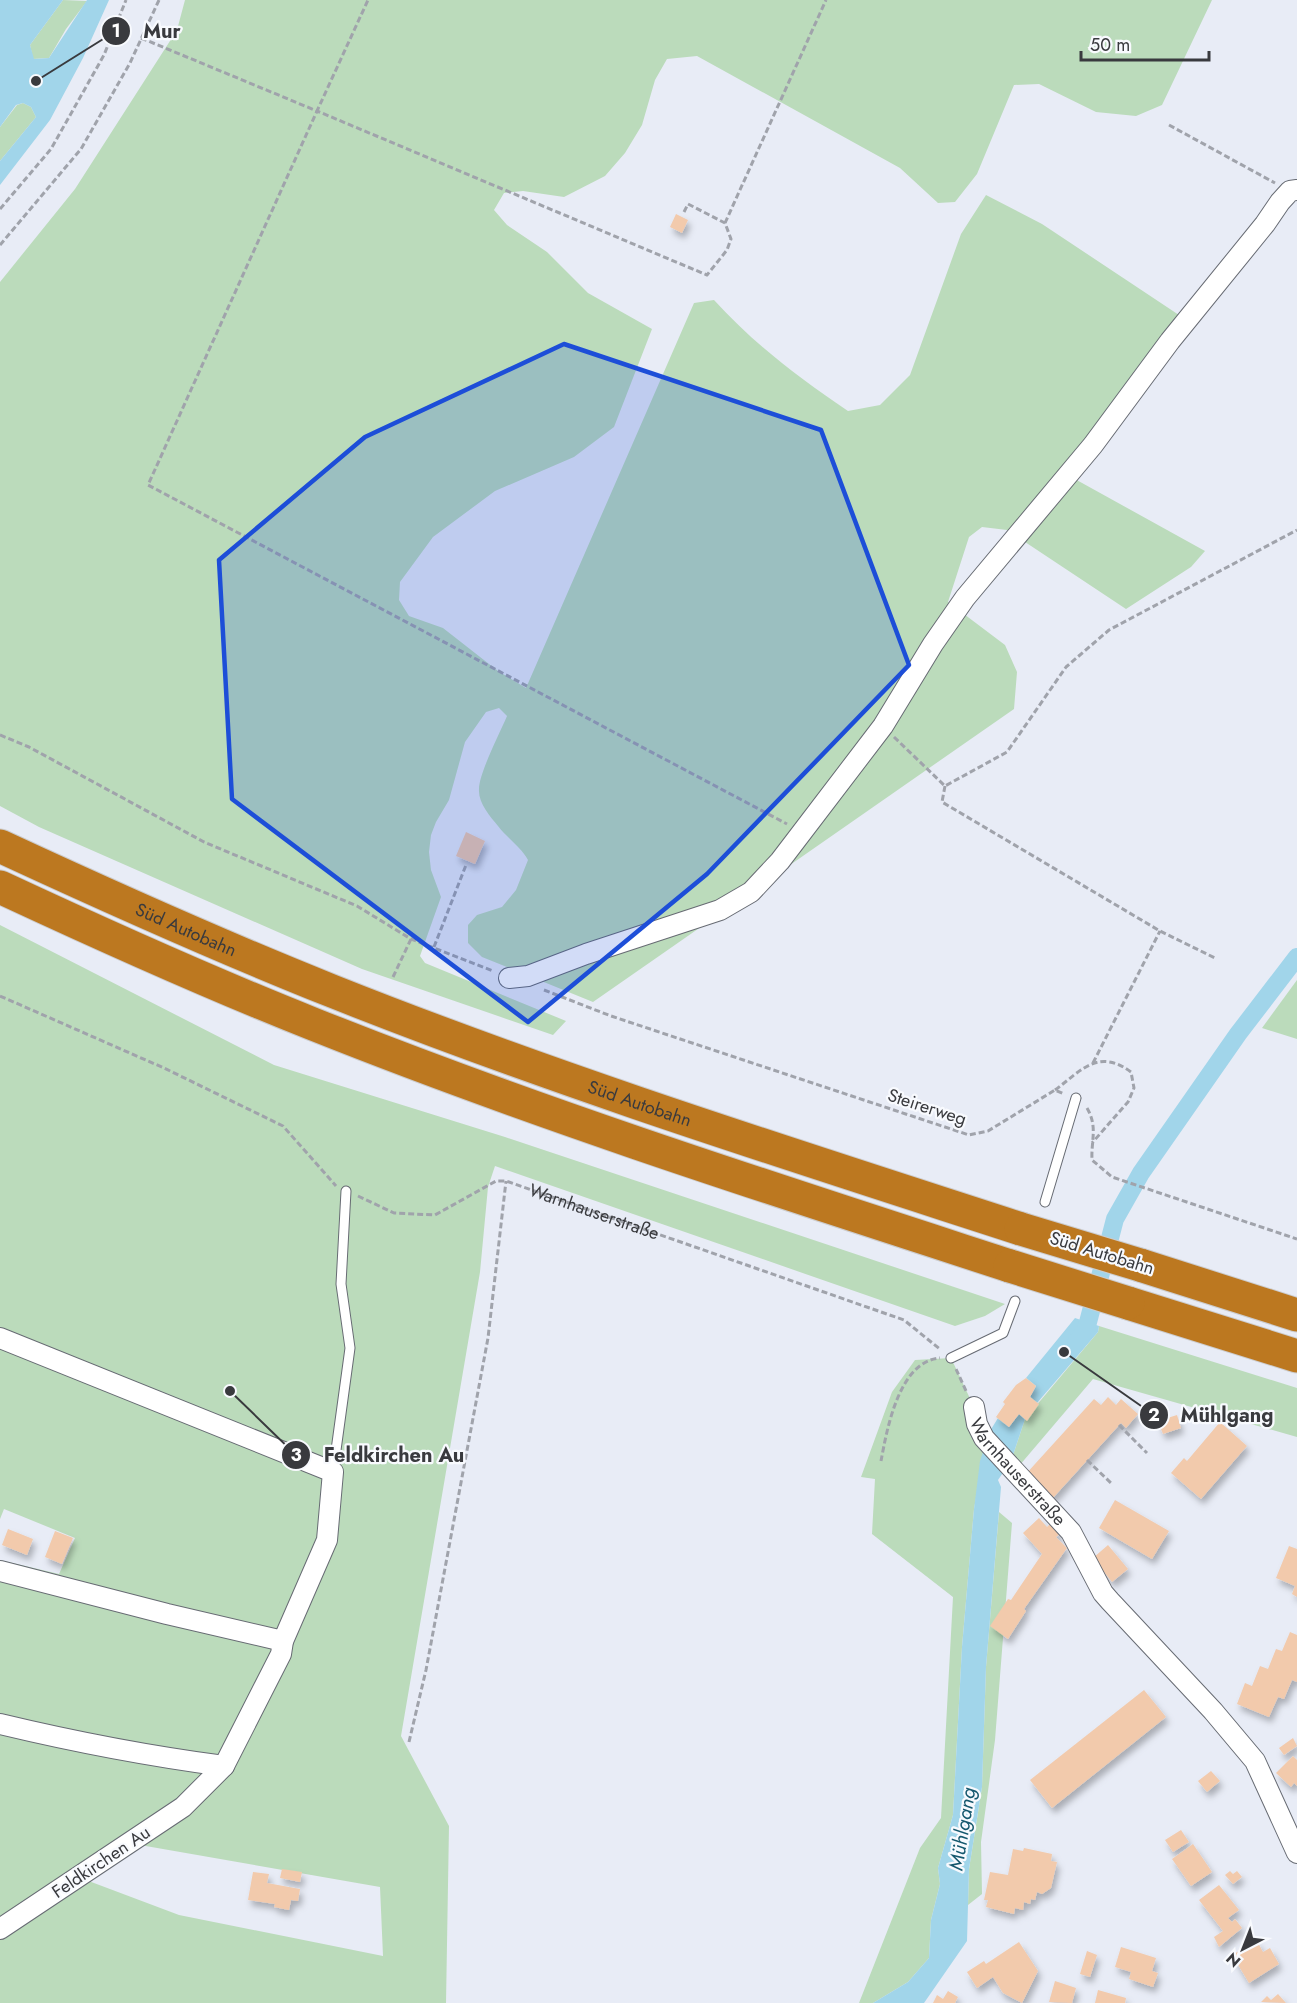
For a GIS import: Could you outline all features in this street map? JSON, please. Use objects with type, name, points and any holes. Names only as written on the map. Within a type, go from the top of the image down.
[{"type":"highway","name":"Süd Autobahn","points":[[0,846],[170,924],[333,991],[497,1053],[764,1146],[1297,1315]]},
{"type":"highway","points":[[0,887],[150,957],[314,1024],[489,1091],[750,1181],[1297,1356]]},
{"type":"street","points":[[509,978],[528,976],[586,954],[720,910],[751,892],[780,861],[883,726],[933,644],[965,598],[1093,445],[1170,341],[1293,191]]},
{"type":"street","points":[[0,1338],[333,1472]]},
{"type":"street","name":"Warnhauserstraße","points":[[974,1407],[977,1424],[984,1438],[1071,1532],[1103,1593],[1213,1711],[1255,1761],[1297,1853]]},
{"type":"street","name":"Feldkirchen Au","points":[[0,1929],[183,1808],[224,1766],[281,1654],[284,1641],[327,1540],[333,1472]]},
{"type":"street","points":[[0,1570],[166,1614],[284,1641]]},
{"type":"street","points":[[0,1724],[80,1743],[224,1766]]},
{"type":"lane","points":[[1045,1202],[1076,1098]]},
{"type":"lane","name":"Feldkirchen Au","points":[[333,1472],[350,1348],[341,1284],[346,1191]]},
{"type":"lane","points":[[951,1358],[1003,1333],[1015,1301]]},
{"type":"path","points":[[0,209],[51,148],[104,55],[126,0]]},
{"type":"path","points":[[0,245],[81,149],[130,63],[159,0]]},
{"type":"path","points":[[368,0],[148,485],[802,833]]},
{"type":"path","points":[[725,223],[826,0]]},
{"type":"path","points":[[141,38],[707,275],[727,250],[731,238],[725,223],[688,204],[684,212]]},
{"type":"path","points":[[1169,125],[1293,191]]},
{"type":"path","points":[[945,786],[1007,752],[1066,667],[1109,630],[1297,530]]},
{"type":"path","points":[[883,726],[945,786]]},
{"type":"path","points":[[0,735],[29,747],[204,842],[357,906],[411,939],[509,978]]},
{"type":"path","points":[[945,786],[942,802],[1160,931],[1215,958]]},
{"type":"path","points":[[433,948],[466,865]]},
{"type":"path","points":[[1093,1064],[1160,931]]},
{"type":"path","points":[[393,977],[411,939]]},
{"type":"path","name":"Steirerweg","points":[[555,994],[611,1016],[969,1135],[988,1131],[1093,1064]]},
{"type":"path","points":[[0,996],[164,1068],[283,1126]]},
{"type":"path","points":[[1091,1144],[1128,1102],[1134,1088],[1131,1072],[1117,1062],[1099,1061],[1093,1064]]},
{"type":"path","points":[[1054,1090],[1076,1098],[1085,1106],[1094,1128],[1091,1144],[1092,1160],[1112,1177],[1297,1239]]},
{"type":"path","name":"Warnhauserstraße","points":[[435,1215],[496,1181],[506,1181],[903,1320],[951,1358],[974,1407]]},
{"type":"path","points":[[409,1742],[426,1670],[488,1338],[506,1181]]},
{"type":"path","points":[[881,1461],[896,1399],[907,1382],[917,1369],[932,1359],[951,1358]]},
{"type":"path","points":[[1119,1425],[1147,1453]]},
{"type":"path","points":[[1087,1460],[1112,1484]]},
{"type":"highlighted area","points":[[564,344],[821,430],[909,665],[707,874],[528,1022],[232,799],[219,560],[365,437]]},
{"type":"green space","points":[[63,0],[87,1],[66,29],[49,58],[33,59],[30,45]]},
{"type":"green space","points":[[185,0],[1212,0],[1162,105],[1136,116],[1096,112],[1039,84],[1014,85],[977,174],[955,202],[938,203],[900,168],[697,56],[667,59],[655,80],[642,125],[625,153],[605,176],[564,197],[523,191],[504,193],[494,210],[507,225],[547,252],[588,293],[652,329],[614,427],[574,457],[495,491],[433,537],[400,582],[399,600],[409,616],[443,628],[498,671],[526,688],[694,303],[714,300],[778,360],[848,411],[880,405],[910,375],[961,234],[986,195],[1042,224],[1182,317],[1064,473],[1205,551],[1191,567],[1126,609],[1007,530],[982,527],[969,537],[948,602],[1005,645],[1017,672],[1014,709],[593,1002],[482,957],[468,943],[468,925],[477,915],[502,907],[516,890],[528,860],[492,818],[480,799],[482,773],[507,716],[499,708],[486,712],[465,742],[449,800],[431,835],[429,852],[431,870],[441,897],[420,956],[425,963],[566,1021],[553,1035],[362,969],[39,827],[0,806],[0,282],[75,189],[177,30]]},
{"type":"green space","points":[[23,103],[31,107],[36,117],[0,161],[0,127],[17,105]]},
{"type":"green space","points":[[0,925],[274,1065],[505,1137],[1005,1304],[985,1316],[955,1326],[495,1166],[488,1187],[480,1272],[401,1736],[449,1826],[446,2003],[0,2003],[0,1560],[59,1574],[75,1538],[4,1509],[0,1519]],"holes":[[[140,1845],[380,1887],[383,1956],[179,1915],[86,1880]]]},
{"type":"green space","points":[[1297,980],[1297,1039],[1262,1028]]},
{"type":"green space","points":[[1099,1326],[1297,1388],[1297,1437],[1093,1379],[1019,1466],[1011,1461],[1025,1419],[1098,1332]]},
{"type":"green space","points":[[951,1358],[974,1407],[986,1445],[974,1509],[962,1647],[953,1815],[938,1868],[940,1884],[931,1920],[929,1958],[908,1982],[873,2003],[859,2003],[920,1848],[941,1818],[953,1597],[872,1534],[875,1479],[861,1477],[892,1392],[915,1360]]},
{"type":"green space","points":[[999,1512],[1012,1523],[995,1740],[981,1842],[982,1894],[968,1905],[969,1869],[982,1787],[986,1667]]},
{"type":"water","points":[[0,0],[63,0],[30,45],[34,59],[49,58],[87,0],[109,0],[83,58],[50,120],[0,185],[0,161],[36,117],[31,107],[23,103],[16,105],[0,127]]},
{"type":"water","points":[[1075,1318],[1099,1326],[1098,1332],[1037,1403],[1030,1397],[1036,1386],[1026,1378]]},
{"type":"water","name":"Mühlgang","points":[[1019,1414],[1025,1419],[1011,1461],[998,1480],[1001,1487],[986,1667],[982,1787],[969,1869],[967,1941],[924,2003],[873,2003],[908,1982],[929,1958],[931,1920],[940,1884],[938,1868],[953,1815],[962,1647],[980,1461],[990,1431],[998,1418],[1009,1427]]},
{"type":"building","points":[[676,214],[688,220],[682,233],[670,227]]},
{"type":"building","points":[[466,832],[485,841],[475,864],[456,856]]},
{"type":"building","points":[[1026,1378],[1036,1386],[1030,1397],[1039,1404],[1027,1421],[1019,1414],[1009,1427],[996,1417],[1005,1404],[1003,1402],[1016,1385]]},
{"type":"building","points":[[1108,1397],[1116,1405],[1121,1399],[1138,1414],[1126,1428],[1121,1423],[1052,1499],[1025,1475],[1094,1399],[1101,1405]]},
{"type":"building","points":[[1177,1415],[1181,1428],[1163,1434],[1158,1421]]},
{"type":"building","points":[[1220,1422],[1247,1446],[1201,1499],[1171,1473],[1184,1458],[1187,1461]]},
{"type":"building","points":[[1115,1500],[1169,1531],[1152,1559],[1099,1528]]},
{"type":"building","points":[[1039,1518],[1047,1527],[1050,1524],[1060,1534],[1056,1537],[1067,1548],[1024,1609],[1026,1611],[1008,1639],[990,1626],[1008,1599],[1011,1600],[1042,1554],[1023,1533]]},
{"type":"building","points":[[8,1529],[33,1539],[27,1555],[2,1545]]},
{"type":"building","points":[[55,1531],[73,1538],[62,1564],[45,1557]]},
{"type":"building","points":[[1108,1545],[1128,1569],[1112,1582],[1093,1558]]},
{"type":"building","points":[[1289,1546],[1297,1549],[1297,1597],[1292,1594],[1295,1586],[1276,1578]]},
{"type":"building","points":[[1290,1632],[1297,1635],[1297,1682],[1292,1680],[1284,1699],[1278,1697],[1269,1717],[1237,1704],[1245,1683],[1252,1686],[1260,1666],[1268,1669],[1276,1649],[1282,1651]]},
{"type":"building","points":[[1144,1690],[1166,1717],[1052,1808],[1030,1780]]},
{"type":"building","points":[[1293,1738],[1297,1746],[1284,1755],[1279,1748]]},
{"type":"building","points":[[1293,1756],[1297,1760],[1297,1786],[1294,1783],[1291,1787],[1276,1773]]},
{"type":"building","points":[[1211,1771],[1220,1781],[1207,1792],[1198,1781]]},
{"type":"building","points":[[1181,1830],[1189,1842],[1173,1852],[1165,1840]]},
{"type":"building","points":[[1193,1844],[1212,1872],[1191,1886],[1172,1859]]},
{"type":"building","points":[[1024,1848],[1052,1854],[1051,1861],[1057,1862],[1051,1888],[1042,1894],[1037,1892],[1035,1900],[1031,1899],[1030,1904],[1024,1902],[1023,1910],[1015,1908],[1014,1914],[986,1907],[988,1900],[984,1900],[990,1872],[1008,1875],[1013,1849],[1023,1851]]},
{"type":"building","points":[[282,1869],[302,1872],[300,1882],[280,1878]]},
{"type":"building","points":[[1230,1871],[1233,1874],[1237,1871],[1242,1877],[1233,1884],[1225,1875]]},
{"type":"building","points":[[253,1872],[269,1874],[267,1883],[300,1889],[298,1901],[291,1900],[289,1910],[274,1907],[275,1904],[248,1900]]},
{"type":"building","points":[[1219,1885],[1239,1910],[1228,1918],[1232,1922],[1235,1919],[1242,1928],[1219,1947],[1214,1937],[1223,1931],[1199,1900]]},
{"type":"building","points":[[1257,1941],[1263,1952],[1270,1948],[1279,1964],[1249,1983],[1232,1955]]},
{"type":"building","points":[[1019,1942],[1038,1971],[1022,2003],[1003,1993],[993,1977],[977,1988],[967,1972],[984,1961],[986,1964]]},
{"type":"building","points":[[1121,1947],[1156,1958],[1152,1971],[1158,1973],[1153,1987],[1129,1979],[1131,1972],[1115,1967]]},
{"type":"building","points":[[1087,1951],[1097,1955],[1090,1977],[1080,1974]]},
{"type":"building","points":[[1055,1981],[1076,1988],[1072,2003],[1049,2002]]},
{"type":"building","points":[[1098,1990],[1126,1998],[1125,2003],[1095,2003]]},
{"type":"building","points":[[948,1991],[958,1997],[955,2003],[933,2003],[937,1995],[943,1999]]},
{"type":"building","points":[[1278,1994],[1286,2003],[1261,2002],[1267,1996],[1271,2000]]},
{"type":"waterway","name":"Mühlgang","points":[[1076,1343],[1086,1330],[1115,1219],[1141,1173],[1238,1034],[1297,957]]},
{"type":"place","name":"Mur","points":[[36,81]]},
{"type":"place","name":"Mühlgang","points":[[1064,1352]]},
{"type":"place","name":"Feldkirchen Au","points":[[230,1391]]}]
